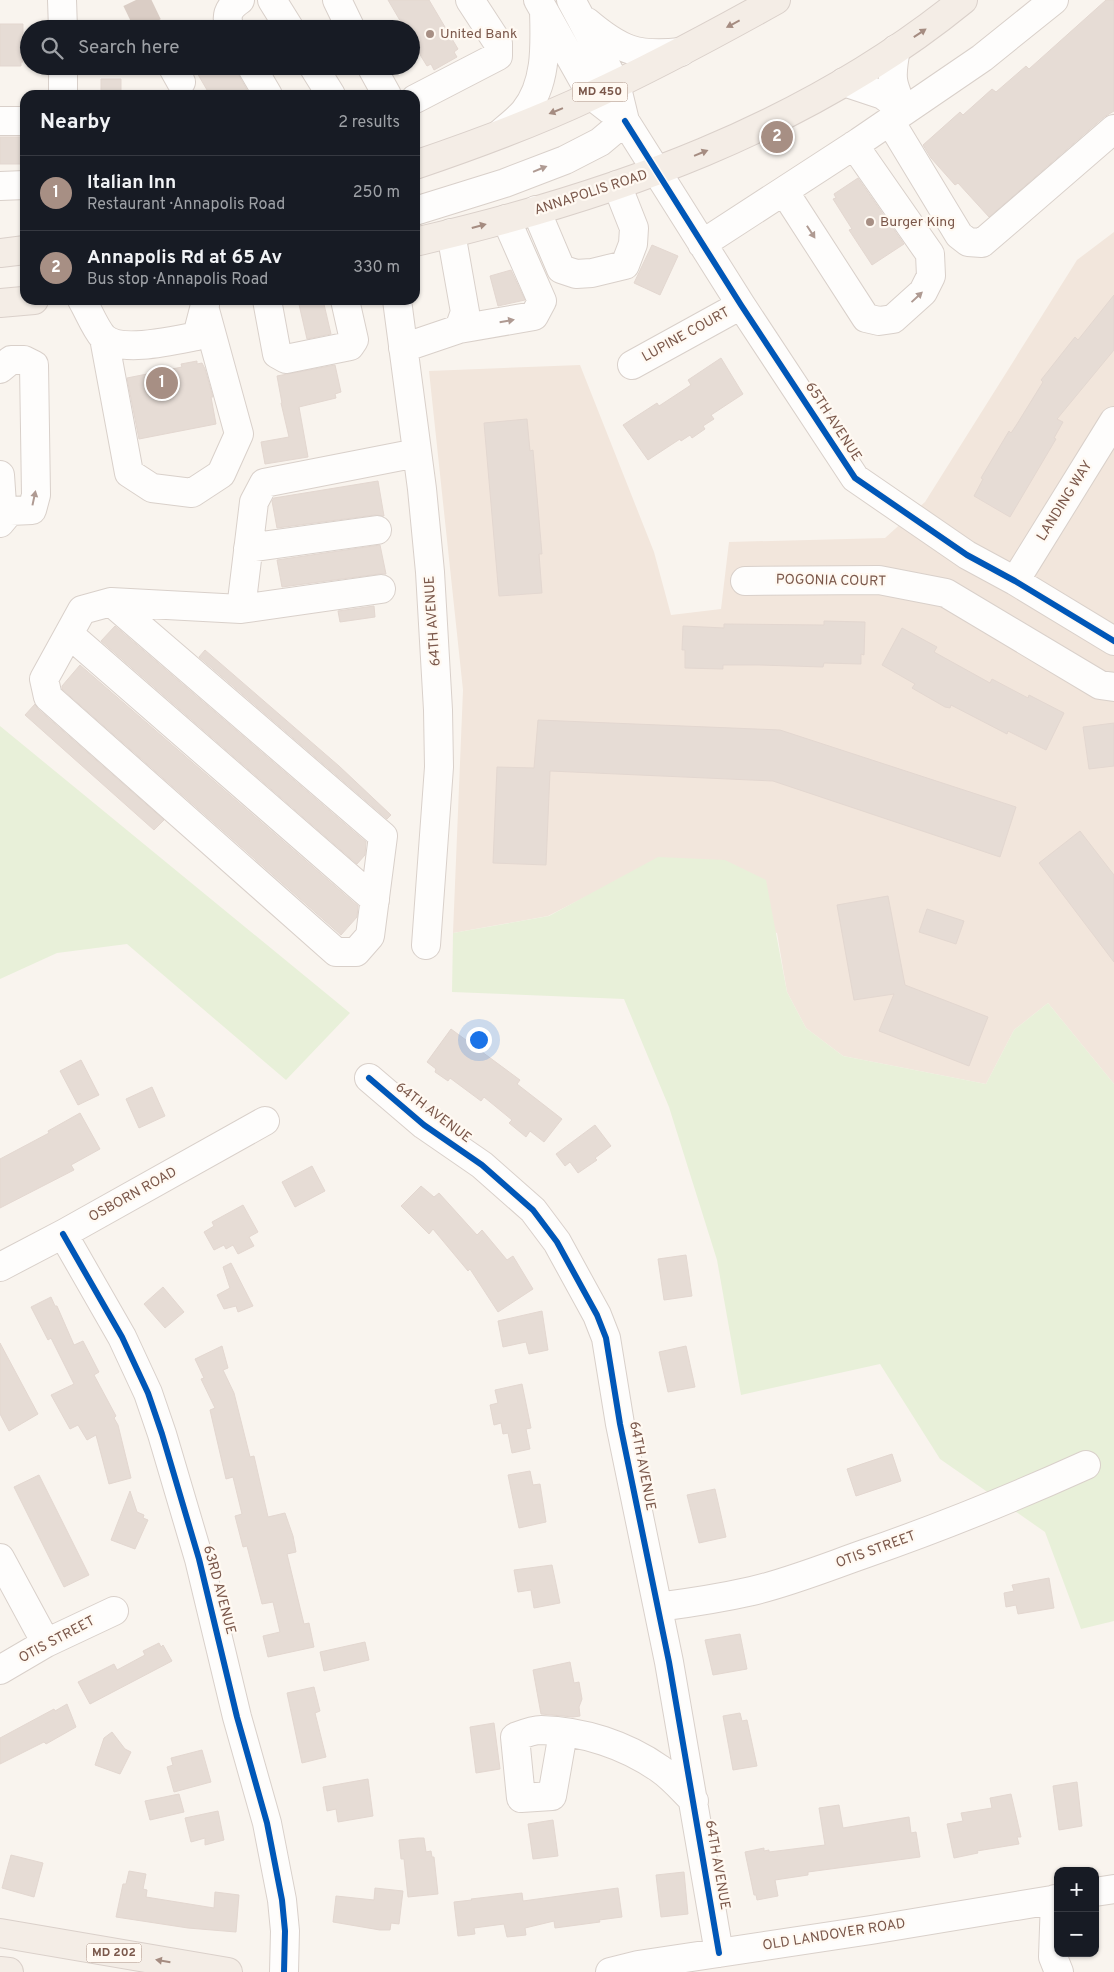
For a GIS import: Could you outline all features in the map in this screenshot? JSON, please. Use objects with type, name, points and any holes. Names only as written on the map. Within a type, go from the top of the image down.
[{"type":"main road","name":"MD 450","points":[[420,163],[468,147],[592,96],[681,52],[776,0]]},
{"type":"main road","name":"ANNAPOLIS ROAD","points":[[420,241],[506,219],[617,185],[656,172],[744,136],[844,82],[935,23],[963,0]]},
{"type":"main road","points":[[0,253],[20,251]]},
{"type":"main road","points":[[0,303],[20,301]]},
{"type":"main road","name":"MD 202","points":[[0,1933],[228,1972]]},
{"type":"main road","points":[[0,1970],[9,1972]]},
{"type":"street","points":[[62,0],[63,20]]},
{"type":"street","points":[[226,20],[231,6],[240,0]]},
{"type":"street","points":[[272,0],[284,20]]},
{"type":"street","points":[[337,0],[347,20]]},
{"type":"street","points":[[420,96],[498,56],[498,44],[470,0]]},
{"type":"street","points":[[702,244],[854,145],[982,58],[1054,0]]},
{"type":"street","points":[[420,209],[506,183],[565,160],[600,142],[625,121],[592,96],[541,5]]},
{"type":"street","points":[[501,133],[524,111],[539,86],[544,57],[541,5]]},
{"type":"street","points":[[575,8],[615,44],[653,54],[681,52]]},
{"type":"street","name":"65TH AVENUE","points":[[575,8],[616,84],[625,121],[741,305],[855,478],[967,555],[1015,581],[1114,641]]},
{"type":"street","points":[[896,49],[892,66],[892,84],[897,116]]},
{"type":"street","points":[[63,75],[63,90]]},
{"type":"street","points":[[256,75],[265,90]]},
{"type":"street","points":[[319,75],[328,90]]},
{"type":"street","points":[[376,75],[384,90]]},
{"type":"street","points":[[844,82],[883,95],[897,116],[959,235],[968,242],[982,243],[1114,128]]},
{"type":"street","points":[[0,121],[20,121]]},
{"type":"street","points":[[784,191],[866,318],[879,321],[893,319],[923,292],[931,276],[930,254],[854,145]]},
{"type":"street","points":[[0,186],[20,185]]},
{"type":"street","points":[[536,210],[561,269],[576,274],[592,273],[625,265],[632,244],[634,228],[617,185]]},
{"type":"street","points":[[404,348],[459,329],[534,316],[542,302],[506,219]]},
{"type":"street","points":[[451,233],[465,312],[459,329]]},
{"type":"street","points":[[85,305],[104,338],[128,473],[152,488],[192,493],[221,474],[239,434],[206,305]]},
{"type":"street","points":[[104,338],[123,346],[156,344],[197,336],[206,305]]},
{"type":"street","points":[[268,305],[277,354],[286,359],[350,346],[354,340],[346,305]]},
{"type":"street","name":"64TH AVENUE","points":[[397,305],[404,348],[430,572],[438,710],[439,767],[426,944]]},
{"type":"street","name":"LUPINE COURT","points":[[632,365],[741,305]]},
{"type":"street","points":[[0,369],[11,360],[24,360],[34,365],[36,495],[32,510],[10,511],[2,521]]},
{"type":"street","name":"LANDING WAY","points":[[1015,581],[1114,421]]},
{"type":"street","points":[[241,609],[254,502],[264,483],[417,453]]},
{"type":"street","points":[[0,475],[2,521]]},
{"type":"street","points":[[248,548],[377,530]]},
{"type":"street","points":[[946,593],[967,555]]},
{"type":"street","name":"POGONIA COURT","points":[[745,581],[879,580],[946,593],[1100,685],[1114,687]]},
{"type":"street","points":[[111,602],[383,836],[370,936],[356,952],[336,952],[48,697],[44,679],[82,610],[111,602],[241,609],[381,589]]},
{"type":"street","points":[[69,634],[375,900]]},
{"type":"street","name":"64TH AVENUE","points":[[368,1078],[424,1125],[482,1165],[519,1196],[545,1225],[583,1287],[597,1315],[606,1338],[622,1434],[658,1607],[694,1801],[719,1952]]},
{"type":"street","name":"OSBORN ROAD","points":[[0,1266],[64,1234],[265,1121]]},
{"type":"street","name":"63RD AVENUE","points":[[64,1234],[122,1337],[148,1393],[162,1434],[199,1559],[237,1717],[267,1823],[277,1867],[285,1931],[284,1972]]},
{"type":"street","name":"OTIS STREET","points":[[658,1607],[752,1591],[806,1575],[935,1529],[1022,1494],[1086,1465]]},
{"type":"street","points":[[0,1558],[46,1643]]},
{"type":"street","name":"OTIS STREET","points":[[0,1670],[46,1643],[114,1611]]},
{"type":"street","points":[[563,1733],[613,1743],[634,1752],[662,1770],[694,1801]]},
{"type":"street","points":[[1099,1891],[1114,1889]]},
{"type":"street","name":"OLD LANDOVER ROAD","points":[[610,1972],[638,1964],[871,1930],[1054,1899]]},
{"type":"street","points":[[1055,1912],[1053,1957],[1060,1972]]},
{"type":"shaded area","points":[[1114,232],[1114,1084],[1048,1003],[1014,1030],[986,1084],[843,1056],[806,1028],[787,992],[777,933],[595,892],[548,916],[453,933],[463,690],[429,371],[580,365],[654,552],[671,615],[721,609],[729,542],[885,538],[925,502],[1077,260]]},
{"type":"green space","points":[[0,726],[350,1013],[286,1080],[127,944],[57,953],[0,979]]},
{"type":"green space","points":[[658,857],[725,860],[766,880],[787,992],[806,1028],[843,1056],[986,1084],[1014,1030],[1048,1003],[1114,1084],[1114,1621],[1081,1629],[1045,1532],[940,1459],[880,1364],[741,1395],[717,1260],[669,1107],[624,999],[452,992],[453,933],[549,916]]},
{"type":"building","name":"United Bank","points":[[388,0],[429,0],[458,49],[454,52],[457,57],[434,70],[431,64],[427,66],[420,55],[420,20],[400,20]]},
{"type":"building","points":[[1106,0],[1114,0],[1114,111],[1104,117],[989,217],[958,183],[955,185],[931,158],[923,145],[960,112],[963,115],[992,89],[996,92],[1026,66],[1029,69]]},
{"type":"building","points":[[0,24],[20,24],[20,66],[0,66]]},
{"type":"building","points":[[198,75],[239,75],[247,90],[207,90]]},
{"type":"building","points":[[101,79],[121,79],[121,90],[101,90]]},
{"type":"building","points":[[0,137],[20,137],[20,164],[0,164]]},
{"type":"building","name":"Burger King","points":[[858,178],[904,244],[872,265],[849,230],[852,229],[833,199],[836,198],[834,194]]},
{"type":"building","points":[[652,245],[678,256],[660,295],[634,283]]},
{"type":"building","points":[[511,270],[525,300],[498,306],[490,276]]},
{"type":"building","points":[[1114,295],[1114,350],[1057,419],[1063,422],[1054,438],[1056,439],[1010,517],[974,496],[983,479],[981,478],[1009,431],[1011,433],[1043,382],[1041,380],[1075,337],[1078,340]]},
{"type":"building","points":[[299,305],[324,305],[331,334],[307,339]]},
{"type":"building","points":[[721,358],[743,394],[711,415],[714,419],[703,426],[705,429],[692,438],[690,435],[681,441],[680,439],[648,460],[623,425],[657,403],[659,406],[691,385],[688,380]]},
{"type":"building","points":[[197,361],[197,364],[202,363],[205,369],[213,397],[211,397],[216,424],[139,439],[127,378],[182,367],[181,364]]},
{"type":"building","points":[[335,365],[341,392],[335,394],[336,398],[299,407],[308,457],[265,464],[261,442],[289,437],[277,376]]},
{"type":"building","points":[[527,419],[530,451],[533,450],[542,554],[539,554],[542,593],[499,596],[484,423]]},
{"type":"building","points":[[378,481],[384,516],[375,515],[277,528],[272,501],[274,498]]},
{"type":"building","points":[[380,545],[386,574],[282,587],[277,560]]},
{"type":"building","points":[[374,606],[375,617],[340,622],[338,611]]},
{"type":"building","points":[[824,621],[865,622],[864,655],[861,654],[861,664],[824,663],[823,667],[723,665],[723,669],[685,668],[685,650],[682,650],[683,626],[724,628],[724,624],[824,625]]},
{"type":"building","points":[[115,626],[366,842],[365,855],[357,864],[101,641]]},
{"type":"building","points":[[902,628],[937,647],[934,652],[990,683],[992,679],[1028,698],[1029,695],[1064,713],[1046,750],[1008,731],[1007,734],[951,705],[950,708],[945,707],[912,688],[915,684],[882,665]]},
{"type":"building","points":[[205,650],[339,766],[391,815],[387,819],[199,657]]},
{"type":"building","points":[[80,665],[358,906],[357,917],[341,935],[62,689],[62,686]]},
{"type":"building","points":[[35,704],[38,709],[164,820],[154,830],[25,715]]},
{"type":"building","points":[[538,720],[780,730],[1016,807],[1000,857],[773,781],[550,771],[546,865],[493,863],[497,767],[534,768]]},
{"type":"building","points":[[1114,723],[1114,766],[1089,769],[1083,727]]},
{"type":"building","points":[[1080,831],[1114,875],[1114,962],[1039,863]]},
{"type":"building","points":[[888,896],[905,985],[988,1017],[969,1066],[879,1031],[894,994],[854,1000],[837,905]]},
{"type":"building","points":[[927,909],[964,921],[956,944],[919,932]]},
{"type":"building","points":[[451,1029],[520,1080],[517,1084],[562,1119],[544,1142],[530,1131],[526,1137],[509,1123],[512,1120],[484,1097],[481,1101],[450,1078],[448,1081],[435,1072],[436,1069],[427,1062]]},
{"type":"building","points":[[81,1060],[99,1095],[78,1105],[60,1071]]},
{"type":"building","points":[[152,1087],[165,1116],[139,1128],[126,1099]]},
{"type":"building","points":[[80,1113],[100,1149],[71,1165],[74,1170],[0,1208],[0,1159],[49,1133],[48,1131]]},
{"type":"building","points":[[595,1125],[611,1146],[595,1158],[597,1160],[578,1173],[570,1162],[565,1166],[556,1154]]},
{"type":"building","points":[[312,1166],[325,1191],[295,1207],[282,1182]]},
{"type":"building","points":[[421,1186],[434,1197],[439,1193],[477,1235],[482,1230],[507,1260],[513,1256],[533,1289],[498,1312],[470,1269],[468,1271],[433,1229],[429,1234],[401,1206]]},
{"type":"building","points":[[243,1205],[258,1232],[249,1237],[254,1246],[238,1254],[233,1245],[226,1249],[224,1245],[214,1250],[204,1232],[214,1226],[212,1222]]},
{"type":"building","points":[[686,1255],[692,1296],[664,1300],[658,1259]]},
{"type":"building","points":[[231,1263],[253,1306],[238,1312],[236,1306],[224,1309],[217,1295],[230,1288],[223,1267]]},
{"type":"building","points":[[163,1287],[184,1312],[165,1328],[144,1304]]},
{"type":"building","points":[[51,1297],[55,1306],[57,1306],[74,1345],[83,1341],[99,1372],[94,1375],[116,1416],[114,1418],[118,1425],[131,1478],[109,1484],[96,1435],[87,1440],[78,1425],[70,1429],[51,1395],[74,1384],[51,1338],[48,1340],[31,1307]]},
{"type":"building","points":[[542,1311],[548,1350],[529,1354],[526,1342],[503,1347],[498,1321]]},
{"type":"building","points":[[0,1343],[38,1414],[9,1431],[0,1414]]},
{"type":"building","points":[[222,1346],[228,1368],[223,1370],[234,1393],[250,1457],[254,1456],[268,1517],[285,1513],[293,1536],[296,1552],[287,1554],[304,1624],[309,1623],[314,1647],[268,1657],[263,1636],[280,1632],[273,1602],[262,1604],[247,1546],[243,1547],[235,1516],[242,1514],[233,1477],[226,1479],[210,1410],[215,1408],[201,1379],[204,1378],[195,1359]]},
{"type":"building","points":[[686,1346],[695,1387],[668,1392],[659,1352]]},
{"type":"building","points":[[522,1384],[531,1428],[526,1429],[530,1449],[512,1453],[508,1433],[503,1434],[501,1423],[494,1425],[490,1405],[498,1403],[495,1390]]},
{"type":"building","points":[[892,1454],[901,1481],[856,1496],[847,1469]]},
{"type":"building","points":[[530,1471],[533,1485],[540,1484],[546,1522],[519,1528],[508,1475]]},
{"type":"building","points":[[39,1475],[89,1575],[64,1587],[14,1487]]},
{"type":"building","points":[[715,1489],[726,1537],[699,1543],[687,1495]]},
{"type":"building","points":[[130,1491],[137,1512],[144,1515],[143,1518],[148,1520],[135,1549],[111,1540]]},
{"type":"building","points":[[552,1565],[560,1603],[534,1608],[531,1590],[518,1592],[514,1570]]},
{"type":"building","points":[[1049,1578],[1054,1608],[1018,1614],[1016,1605],[1006,1607],[1004,1593],[1014,1591],[1012,1585]]},
{"type":"building","points":[[740,1634],[747,1669],[713,1675],[705,1640]]},
{"type":"building","points":[[365,1642],[369,1660],[324,1671],[320,1652]]},
{"type":"building","points":[[159,1643],[161,1647],[163,1645],[172,1661],[90,1704],[78,1682],[114,1664],[117,1670],[145,1655],[143,1651]]},
{"type":"building","points":[[570,1662],[574,1683],[579,1682],[582,1699],[579,1707],[580,1716],[541,1714],[533,1670]]},
{"type":"building","points":[[314,1687],[320,1711],[315,1713],[326,1757],[302,1763],[287,1693]]},
{"type":"building","points":[[67,1704],[76,1727],[46,1744],[44,1742],[0,1764],[0,1738]]},
{"type":"building","points":[[740,1713],[742,1721],[747,1720],[757,1766],[733,1770],[723,1716]]},
{"type":"building","points":[[494,1723],[500,1769],[476,1773],[470,1727]]},
{"type":"building","points":[[112,1732],[125,1749],[131,1752],[120,1774],[95,1765],[104,1738]]},
{"type":"building","points":[[202,1750],[211,1782],[174,1792],[167,1767],[173,1765],[171,1758]]},
{"type":"building","points":[[368,1779],[373,1816],[338,1822],[336,1809],[327,1811],[323,1787]]},
{"type":"building","points":[[1077,1782],[1082,1826],[1059,1830],[1053,1786]]},
{"type":"building","points":[[179,1794],[184,1812],[150,1820],[145,1801]]},
{"type":"building","points":[[1011,1794],[1021,1837],[1017,1837],[1019,1844],[977,1851],[978,1853],[954,1858],[947,1824],[963,1821],[961,1813],[992,1808],[990,1798]]},
{"type":"building","points":[[839,1805],[843,1828],[909,1817],[911,1833],[916,1832],[920,1857],[808,1872],[808,1875],[775,1880],[778,1896],[757,1900],[756,1895],[754,1895],[745,1852],[764,1848],[764,1851],[769,1850],[769,1852],[825,1845],[819,1808]]},
{"type":"building","points":[[218,1811],[224,1840],[205,1845],[205,1838],[191,1842],[185,1818]]},
{"type":"building","points":[[553,1820],[558,1856],[533,1859],[528,1824]]},
{"type":"building","points":[[424,1838],[426,1852],[431,1851],[432,1857],[434,1857],[438,1894],[408,1897],[404,1859],[401,1859],[399,1840]]},
{"type":"building","points":[[11,1855],[43,1863],[34,1897],[2,1888]]},
{"type":"building","points":[[129,1871],[146,1874],[143,1889],[147,1890],[146,1897],[214,1908],[215,1892],[239,1895],[236,1932],[188,1928],[116,1917],[123,1884],[126,1884]]},
{"type":"building","points":[[684,1872],[688,1914],[661,1917],[656,1875]]},
{"type":"building","points":[[375,1888],[403,1891],[399,1924],[391,1923],[390,1930],[380,1930],[333,1922],[336,1896],[374,1900]]},
{"type":"building","points":[[618,1888],[622,1917],[555,1928],[554,1921],[525,1928],[526,1935],[507,1937],[504,1924],[474,1928],[475,1934],[458,1936],[454,1902],[522,1893],[523,1901]]},
{"type":"tunnel","points":[[136,0],[146,20]]},
{"type":"cycle path","points":[[625,121],[741,305],[855,478],[967,555],[1015,581],[1114,641]]},
{"type":"cycle path","points":[[369,1078],[424,1125],[482,1165],[533,1210],[557,1242],[597,1315],[606,1338],[620,1424],[669,1662],[719,1953]]},
{"type":"cycle path","points":[[63,1234],[122,1337],[148,1393],[162,1434],[199,1559],[237,1717],[267,1823],[282,1900],[285,1931],[284,1972]]},
{"type":"place","name":"United Bank","points":[[430,34]]},
{"type":"place","name":"Annapolis Rd at 65 Av","points":[[777,137]]},
{"type":"place","name":"Burger King","points":[[870,222]]},
{"type":"place","name":"Italian Inn","points":[[162,383]]}]
